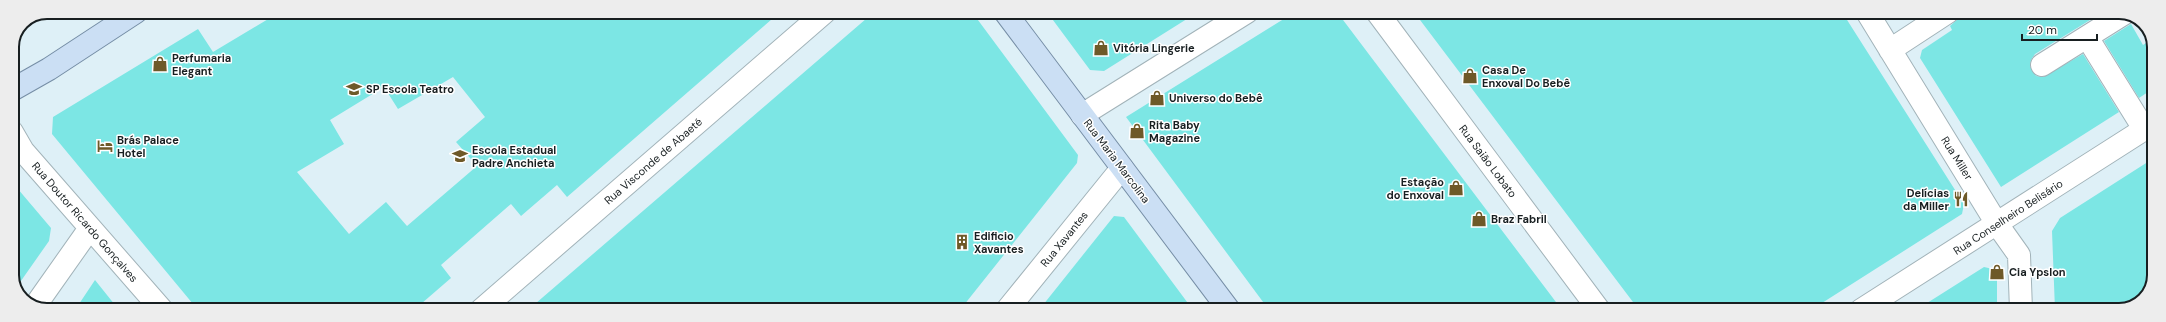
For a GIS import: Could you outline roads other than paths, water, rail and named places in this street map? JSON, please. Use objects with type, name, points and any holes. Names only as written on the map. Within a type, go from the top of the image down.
[{"type":"main road","points":[[19,86],[49,69],[125,19]]},
{"type":"main road","name":"Rua Maria Marcolina","points":[[1010,19],[1224,303]]},
{"type":"street","name":"Rua Visconde de Abaeté","points":[[489,303],[817,19]]},
{"type":"street","points":[[1082,115],[1237,19]]},
{"type":"street","name":"Rua Saião Lobato","points":[[1382,19],[1594,303]]},
{"type":"street","name":"Rua Miller","points":[[1871,19],[1998,224],[2020,256],[2021,303]]},
{"type":"street","points":[[1890,50],[1937,19]]},
{"type":"street","points":[[2042,65],[2115,19]]},
{"type":"street","points":[[2087,36],[2147,123]]},
{"type":"street","name":"Rua Conselheiro Belisário","points":[[1872,303],[1998,224],[2147,127]]},
{"type":"street","name":"Rua Doutor Ricardo Gonçalves","points":[[19,144],[23,151],[156,303]]},
{"type":"street","name":"Rua Xavantes","points":[[1013,303],[1122,168]]},
{"type":"street","points":[[38,301],[90,228]]},
{"type":"place","name":"Vitória Lingerie","points":[[1101,48]]},
{"type":"place","name":"Perfumaria Elegant","points":[[160,64]]},
{"type":"place","name":"Casa De Enxoval Do Bebê","points":[[1470,76]]},
{"type":"place","name":"SP Escola Teatro","points":[[354,89]]},
{"type":"place","name":"Universo do Bebê","points":[[1157,98]]},
{"type":"place","name":"Rita Baby Magazine","points":[[1137,131]]},
{"type":"place","name":"Brás Palace Hotel","points":[[105,146]]},
{"type":"place","name":"Escola Estadual Padre Anchieta","points":[[460,156]]},
{"type":"place","name":"Estação do Enxoval","points":[[1456,188]]},
{"type":"place","name":"Delícias da Miller","points":[[1961,199]]},
{"type":"place","name":"Braz Fabril","points":[[1479,219]]},
{"type":"place","name":"Edificio Xavantes","points":[[962,242]]},
{"type":"place","name":"Cia Ypslon","points":[[1997,272]]}]
